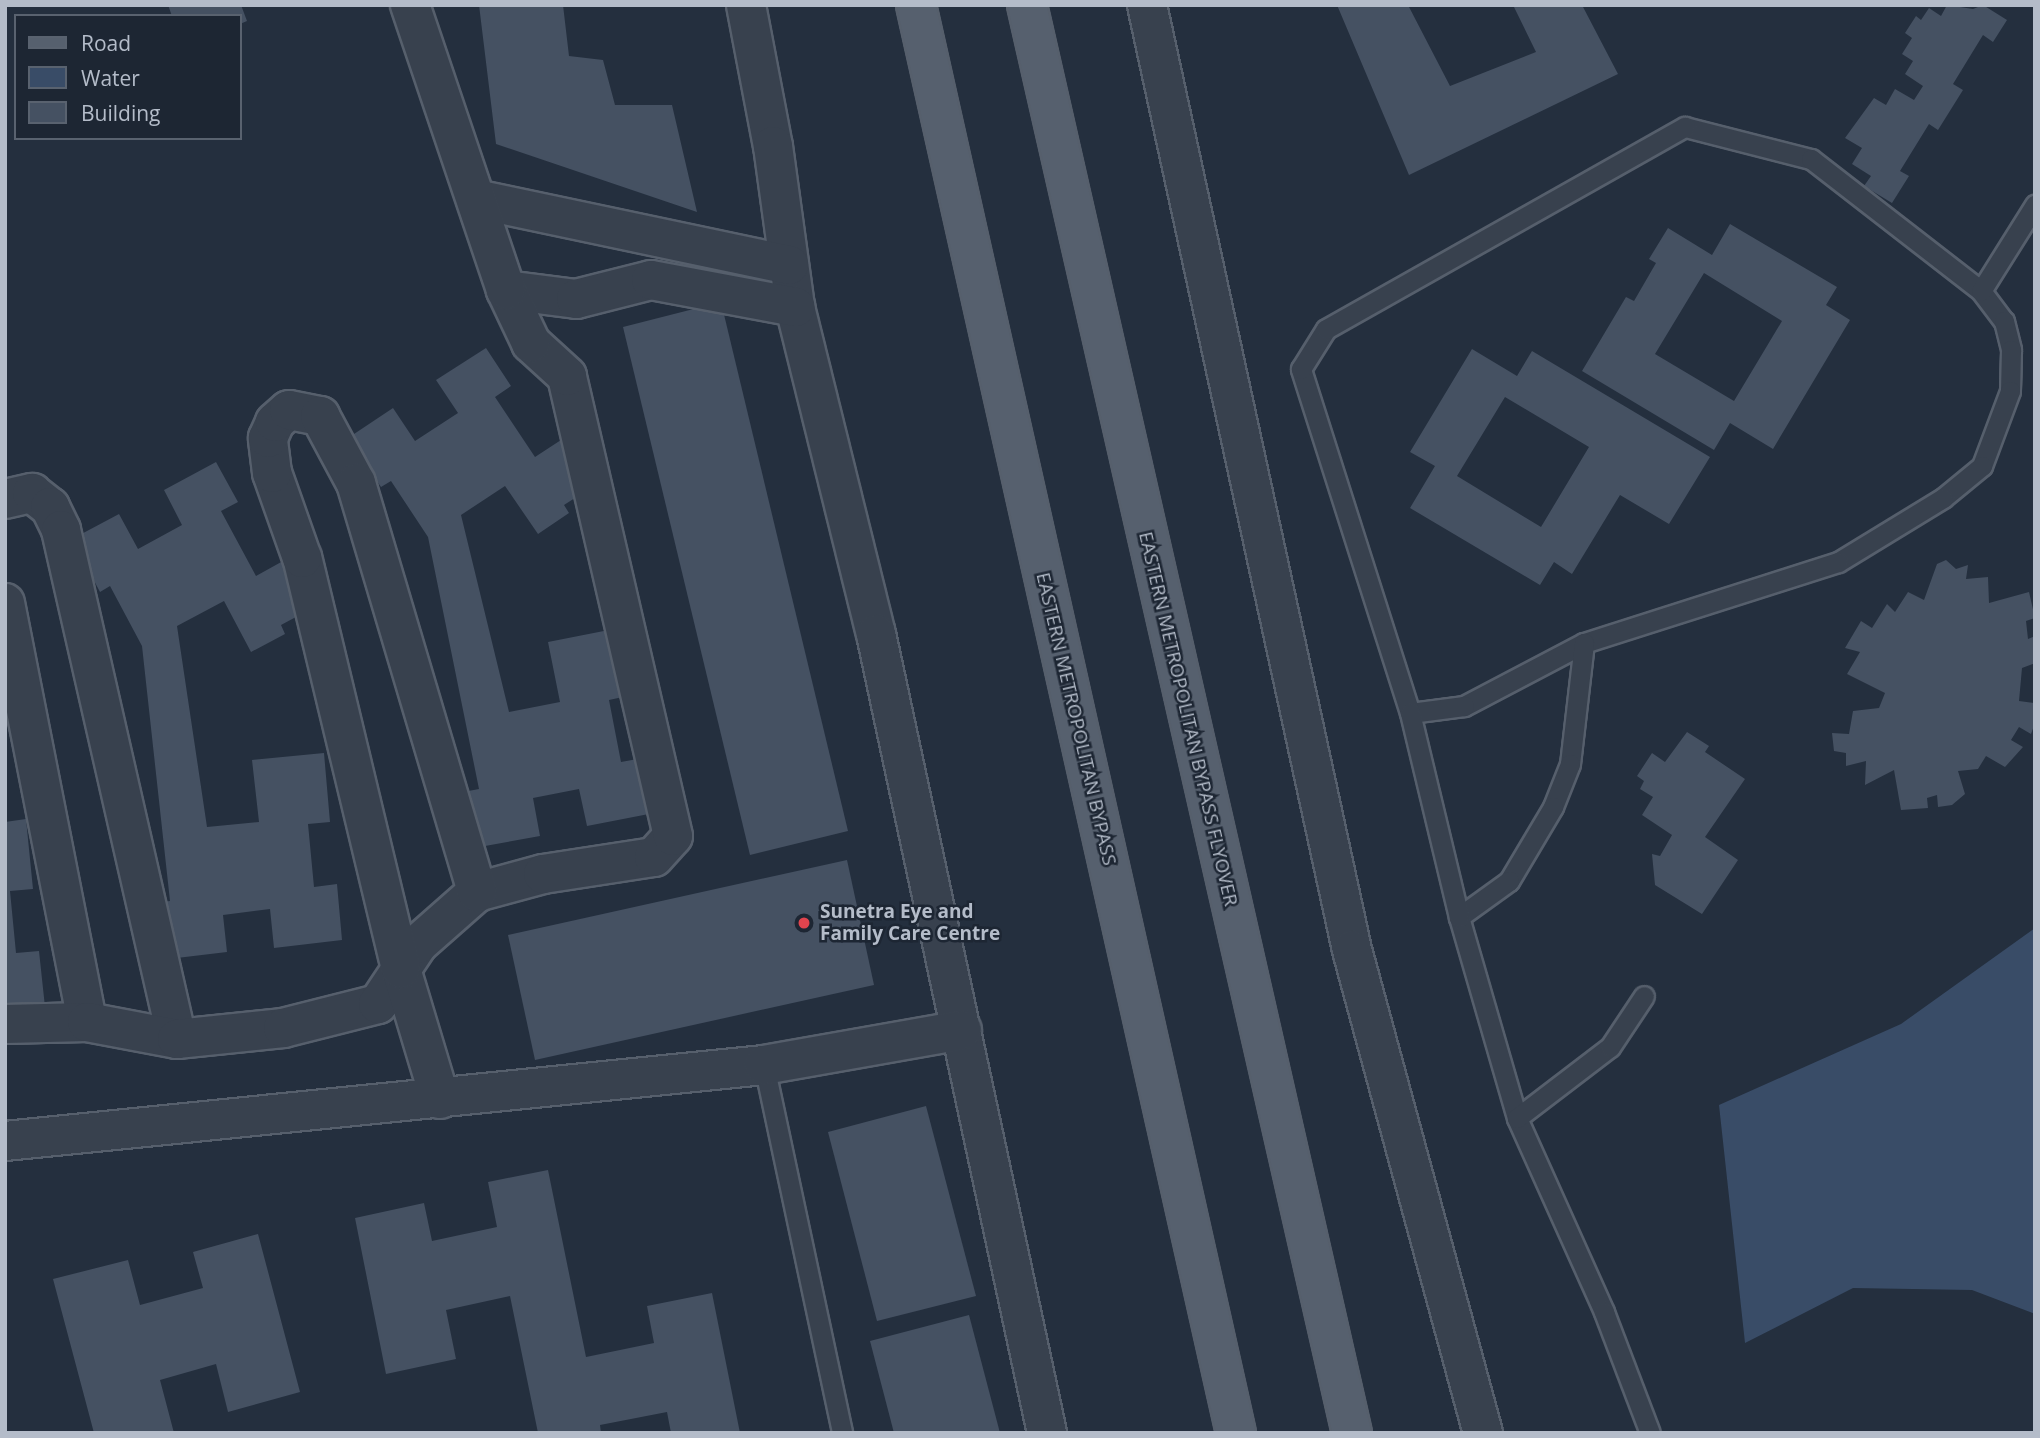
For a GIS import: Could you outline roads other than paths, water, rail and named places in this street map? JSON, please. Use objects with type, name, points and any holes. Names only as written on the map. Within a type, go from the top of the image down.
[{"type":"main road","name":"EASTERN METROPOLITAN BYPASS","points":[[916,5],[1236,1433]]},
{"type":"main road","name":"EASTERN METROPOLITAN BYPASS FLYOVER","points":[[1027,5],[1042,86],[1352,1433]]},
{"type":"street","points":[[5,1024],[87,1022],[177,1039],[283,1028],[378,1004],[401,969],[436,925],[477,892],[543,874],[654,857],[673,836],[566,376],[531,342],[506,290],[411,5]]},
{"type":"street","points":[[746,5],[771,133],[795,307],[876,634],[1047,1433]]},
{"type":"street","points":[[1147,5],[1352,950],[1483,1433]]},
{"type":"street","points":[[477,199],[789,265]]},
{"type":"street","points":[[506,290],[576,299],[651,280],[795,307]]},
{"type":"street","points":[[440,1099],[401,969],[302,558],[272,473],[268,438],[275,422],[289,410],[320,416],[356,483],[477,892]]},
{"type":"street","points":[[5,499],[32,493],[50,507],[61,530],[177,1039]]},
{"type":"street","points":[[5,603],[87,1022]]},
{"type":"street","points":[[5,1141],[764,1065],[962,1030]]},
{"type":"lane","points":[[1410,713],[1464,706],[1584,643],[1838,562],[1943,498],[1982,466],[2010,391],[2011,350],[2004,321],[1981,291],[1811,159],[1685,127],[1326,329],[1301,369],[1410,713],[1459,917],[1517,1118],[1604,1312],[1650,1433]]},
{"type":"lane","points":[[1981,291],[2035,205]]},
{"type":"lane","points":[[1459,917],[1509,881],[1553,807],[1570,764],[1584,643]]},
{"type":"lane","points":[[1517,1118],[1610,1047],[1644,996]]},
{"type":"lane","points":[[764,1065],[842,1433]]},
{"type":"water","points":[[2035,928],[2035,1314],[1972,1290],[1853,1288],[1745,1343],[1719,1105],[1901,1024]]},
{"type":"place","name":"Sunetra Eye and Family Care Centre","points":[[804,923]]}]
